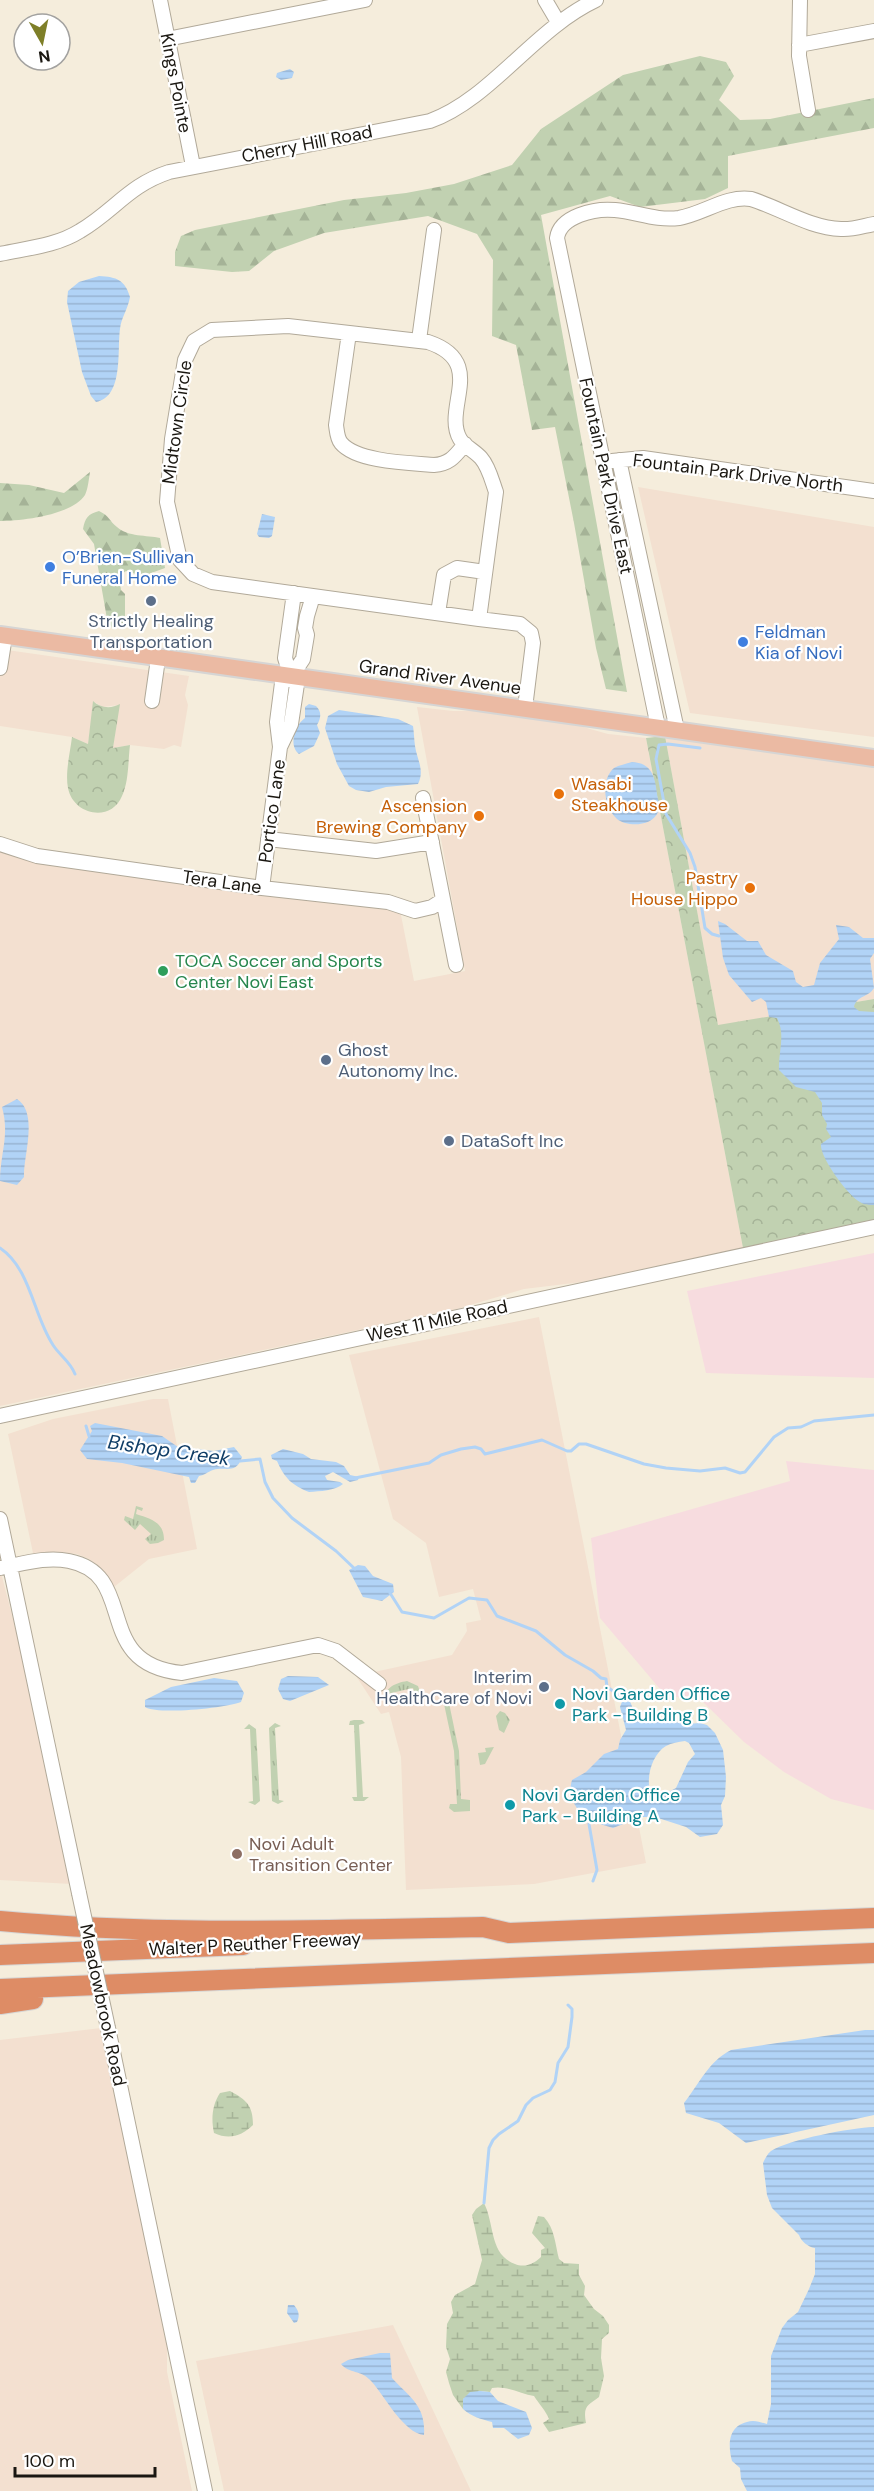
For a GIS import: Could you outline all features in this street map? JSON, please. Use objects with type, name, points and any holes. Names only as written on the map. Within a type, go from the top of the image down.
[{"type":"highway","points":[[0,1921],[97,1929],[179,1931],[483,1927],[509,1933],[874,1918]]},
{"type":"highway","name":"Walter P Reuther Freeway","points":[[0,1956],[509,1933]]},
{"type":"highway","points":[[0,1989],[874,1953]]},
{"type":"highway","points":[[0,2004],[104,1985]]},
{"type":"main road","name":"Grand River Avenue","points":[[3,636],[287,680],[525,708],[874,758]]},
{"type":"street","name":"Kings Pointe","points":[[160,0],[193,166]]},
{"type":"street","points":[[167,39],[365,0]]},
{"type":"street","points":[[545,0],[558,22]]},
{"type":"street","name":"Cherry Hill Road","points":[[0,254],[65,239],[100,218],[140,183],[169,172],[437,118],[466,101],[558,22],[596,0]]},
{"type":"street","points":[[800,0],[799,60],[808,110]]},
{"type":"street","points":[[799,45],[874,31]]},
{"type":"street","name":"Fountain Park Drive East","points":[[658,727],[557,238],[561,226],[574,218],[605,210],[656,218],[678,218],[702,212],[731,200],[746,198],[812,223],[834,228],[850,229],[874,224]]},
{"type":"street","points":[[419,340],[434,230]]},
{"type":"street","name":"Midtown Circle","points":[[479,619],[496,492],[482,459],[460,439],[456,421],[461,381],[457,366],[439,346],[419,340],[288,326],[219,328],[205,333],[195,341],[187,353],[183,366],[167,483],[170,519],[180,560],[186,569],[201,579],[294,593],[312,599],[520,624],[531,633],[533,643],[525,708]]},
{"type":"street","points":[[349,333],[336,425],[337,438],[341,443],[359,456],[434,465],[452,460],[465,444]]},
{"type":"street","name":"Fountain Park Drive North","points":[[602,462],[643,458],[874,491]]},
{"type":"street","name":"Fountain Park Drive East","points":[[619,460],[677,730]]},
{"type":"street","points":[[438,613],[444,574],[456,568],[485,572]]},
{"type":"street","name":"Portico Lane","points":[[262,888],[280,747],[291,724],[296,699],[297,684],[287,680],[285,658],[294,593]]},
{"type":"street","points":[[287,680],[303,659],[307,635],[305,628],[312,599]]},
{"type":"street","points":[[289,632],[307,635]]},
{"type":"street","points":[[0,668],[3,636]]},
{"type":"street","points":[[152,701],[158,659]]},
{"type":"street","points":[[423,798],[456,965]]},
{"type":"street","points":[[268,839],[376,851],[432,842]]},
{"type":"street","name":"Tera Lane","points":[[0,844],[37,856],[262,888],[388,902],[415,910],[432,907],[443,900]]},
{"type":"street","name":"West 11 Mile Road","points":[[0,1416],[874,1227]]},
{"type":"street","name":"Meadowbrook Road","points":[[0,1519],[5,1567],[108,2028],[206,2491]]},
{"type":"street","points":[[5,1567],[55,1559],[70,1561],[94,1573],[107,1589],[129,1648],[141,1660],[160,1669],[182,1673],[318,1645],[336,1651],[379,1684]]},
{"type":"shaded area","points":[[638,487],[874,527],[874,737],[690,713]]},
{"type":"shaded area","points":[[0,649],[189,676],[185,695],[188,705],[181,747],[174,745],[164,749],[130,745],[113,748],[119,705],[103,707],[94,702],[88,744],[72,737],[0,726]]},
{"type":"shaded area","points":[[417,707],[475,711],[569,723],[608,734],[646,738],[743,1248],[582,1282],[524,1289],[457,1309],[0,1406],[0,850],[400,910],[414,981],[465,971]]},
{"type":"shaded area","points":[[665,736],[874,766],[874,999],[718,1026]]},
{"type":"shaded area","points":[[874,1253],[874,1378],[706,1373],[687,1291]]},
{"type":"shaded area","points":[[539,1317],[646,1863],[534,1884],[406,1890],[401,1757],[389,1712],[381,1714],[356,1676],[452,1655],[467,1631],[466,1623],[481,1620],[473,1589],[439,1597],[426,1543],[393,1519],[349,1355]]},
{"type":"shaded area","points":[[153,1399],[168,1399],[197,1549],[149,1559],[114,1587],[99,1566],[89,1559],[77,1554],[33,1553],[8,1434],[53,1419]]},
{"type":"shaded area","points":[[786,1461],[874,1470],[874,1810],[831,1799],[784,1772],[744,1742],[702,1701],[665,1695],[600,1618],[591,1538],[790,1481]]},
{"type":"shaded area","points":[[0,1569],[19,1642],[71,1884],[0,1880]]},
{"type":"shaded area","points":[[101,2028],[167,2347],[167,2372],[192,2491],[0,2491],[0,2040]]},
{"type":"shaded area","points":[[393,2325],[471,2491],[224,2491],[196,2361]]},
{"type":"green space","points":[[700,56],[726,62],[734,76],[719,100],[740,120],[770,119],[874,98],[874,128],[728,156],[728,188],[705,199],[640,207],[610,196],[541,215],[627,692],[606,689],[596,648],[555,427],[532,430],[516,345],[492,336],[493,260],[477,234],[428,216],[324,233],[274,251],[249,271],[232,272],[175,266],[175,252],[181,236],[195,230],[344,200],[406,193],[454,184],[512,165],[541,129],[623,75]]},
{"type":"green space","points":[[90,472],[85,495],[69,508],[46,516],[0,521],[0,483],[29,485],[64,493]]},
{"type":"green space","points":[[99,511],[127,533],[160,538],[165,568],[143,576],[126,571],[119,576],[121,590],[125,594],[125,622],[112,628],[107,619],[94,544],[83,529],[88,517]]},
{"type":"green space","points":[[93,701],[106,707],[120,704],[113,748],[130,745],[127,777],[122,796],[117,805],[101,812],[84,810],[77,804],[71,797],[67,782],[72,737],[88,744]]},
{"type":"green space","points":[[665,736],[718,1025],[874,999],[874,1220],[743,1248],[646,738]]},
{"type":"green space","points":[[136,1506],[143,1508],[142,1511],[137,1509],[136,1514],[159,1525],[164,1540],[150,1544],[145,1539],[151,1534],[140,1524],[135,1530],[124,1520],[125,1516],[133,1519]]},
{"type":"green space","points":[[407,1681],[418,1686],[421,1695],[415,1696],[413,1688],[387,1694],[388,1701],[385,1702],[386,1693],[391,1687]]},
{"type":"green space","points":[[452,1698],[456,1700],[449,1703],[459,1751],[461,1799],[470,1800],[470,1811],[454,1812],[449,1808],[450,1804],[457,1804],[454,1751],[444,1704],[436,1704],[440,1700]]},
{"type":"green space","points":[[500,1711],[505,1713],[510,1720],[504,1733],[499,1730],[496,1716]]},
{"type":"green space","points":[[362,1720],[365,1723],[359,1725],[363,1797],[369,1797],[364,1801],[354,1801],[352,1797],[357,1797],[354,1725],[349,1725],[350,1721]]},
{"type":"green space","points":[[275,1723],[281,1726],[275,1728],[279,1800],[284,1801],[278,1804],[272,1801],[269,1728]]},
{"type":"green space","points":[[249,1724],[256,1729],[260,1801],[255,1805],[248,1802],[253,1801],[250,1729],[244,1729]]},
{"type":"green space","points":[[494,1747],[485,1764],[480,1765],[478,1753],[486,1752],[485,1748]]},
{"type":"green space","points":[[230,2091],[248,2104],[252,2113],[253,2125],[240,2134],[225,2136],[214,2133],[213,2112],[220,2093]]},
{"type":"green space","points":[[484,2203],[501,2253],[515,2264],[522,2266],[529,2265],[541,2257],[541,2250],[545,2248],[532,2233],[538,2216],[544,2217],[553,2232],[559,2259],[564,2263],[579,2264],[579,2275],[585,2286],[584,2295],[609,2325],[609,2333],[602,2339],[601,2358],[604,2376],[599,2397],[586,2410],[586,2423],[549,2432],[543,2423],[549,2419],[534,2396],[508,2389],[497,2387],[492,2388],[490,2392],[480,2391],[463,2399],[463,2409],[453,2395],[446,2372],[450,2359],[446,2347],[447,2324],[453,2313],[451,2302],[455,2295],[475,2284],[482,2260],[472,2215]]},
{"type":"water","points":[[290,69],[294,72],[292,78],[281,80],[276,77],[277,73]]},
{"type":"water","points":[[99,276],[119,280],[126,287],[130,297],[121,325],[115,382],[105,398],[96,402],[91,396],[82,372],[67,302],[68,291],[79,282]]},
{"type":"water","points":[[262,514],[275,517],[272,536],[269,538],[259,537],[257,534]]},
{"type":"water","points":[[309,704],[316,706],[320,713],[317,725],[320,733],[314,746],[299,754],[294,746],[294,735],[298,725],[305,718],[305,707]]},
{"type":"water","points":[[339,710],[398,719],[413,726],[421,770],[418,784],[386,787],[369,792],[356,790],[349,786],[337,764],[325,728],[328,716]]},
{"type":"water","points":[[632,762],[644,765],[651,772],[659,803],[655,817],[639,824],[621,822],[617,819],[609,808],[605,794],[607,779],[614,768]]},
{"type":"water","points":[[718,921],[747,941],[758,941],[766,955],[793,971],[796,982],[803,987],[814,985],[820,963],[839,939],[836,925],[849,927],[863,938],[874,938],[874,953],[870,959],[874,988],[857,1001],[854,1007],[859,1011],[874,1012],[874,1205],[863,1204],[855,1198],[829,1166],[821,1144],[831,1137],[822,1115],[822,1103],[815,1092],[796,1087],[779,1070],[780,1024],[777,1018],[769,1017],[766,1002],[761,998],[752,1002],[729,975],[723,958]]},
{"type":"water","points":[[17,1099],[24,1106],[29,1125],[24,1177],[17,1185],[0,1181],[0,1171],[5,1136],[2,1107]]},
{"type":"water","points":[[95,1423],[162,1436],[178,1447],[214,1451],[234,1447],[242,1457],[240,1463],[234,1468],[211,1471],[199,1476],[195,1483],[191,1483],[189,1477],[122,1463],[87,1459],[80,1450],[92,1431],[90,1426]]},
{"type":"water","points":[[283,1449],[303,1454],[311,1459],[336,1462],[344,1466],[350,1475],[359,1477],[358,1480],[350,1482],[333,1472],[325,1476],[327,1480],[343,1484],[332,1489],[309,1492],[290,1481],[277,1461],[272,1459],[271,1455]]},
{"type":"water","points":[[358,1565],[365,1566],[373,1576],[393,1584],[394,1592],[382,1601],[363,1597],[349,1570]]},
{"type":"water","points":[[288,1676],[318,1677],[329,1685],[290,1701],[283,1699],[278,1689],[281,1679]]},
{"type":"water","points":[[214,1678],[237,1681],[244,1693],[241,1702],[192,1710],[163,1710],[145,1707],[145,1700],[171,1687]]},
{"type":"water","points":[[624,1696],[629,1699],[636,1716],[647,1723],[670,1721],[686,1724],[700,1723],[707,1725],[715,1733],[723,1750],[726,1777],[725,1796],[721,1805],[723,1825],[717,1834],[700,1837],[686,1827],[655,1817],[641,1817],[613,1828],[591,1824],[578,1810],[572,1799],[572,1780],[586,1772],[604,1754],[618,1749],[626,1730],[620,1707]],"holes":[[[685,1741],[689,1743],[695,1754],[688,1762],[676,1788],[663,1795],[651,1793],[649,1774],[657,1755],[671,1744]]]},
{"type":"water","points":[[874,2030],[874,2115],[746,2143],[719,2123],[686,2113],[684,2103],[716,2060],[731,2050]]},
{"type":"water","points":[[874,2127],[874,2491],[747,2491],[741,2479],[740,2468],[732,2461],[730,2441],[734,2430],[739,2425],[755,2421],[767,2424],[771,2404],[771,2356],[782,2328],[798,2312],[815,2274],[815,2248],[805,2243],[772,2208],[767,2195],[763,2163],[771,2151],[792,2142],[851,2129]]},
{"type":"water","points":[[288,2305],[294,2305],[297,2309],[299,2315],[297,2322],[294,2323],[287,2313]]},
{"type":"water","points":[[390,2353],[392,2378],[419,2409],[424,2425],[424,2435],[409,2428],[402,2421],[368,2378],[341,2364],[348,2360]]},
{"type":"water","points":[[470,2392],[490,2392],[498,2401],[526,2412],[532,2428],[529,2435],[518,2439],[504,2428],[493,2428],[492,2422],[473,2416],[463,2409],[463,2399]]},
{"type":"waterway","points":[[700,748],[659,745],[656,759],[666,814],[690,853],[695,867],[705,928],[719,936]]},
{"type":"waterway","name":"Bishop Creek","points":[[0,1248],[19,1268],[46,1333],[75,1374]]},
{"type":"waterway","name":"Bishop Creek","points":[[355,1478],[429,1463],[441,1455],[461,1449],[475,1447],[481,1449],[485,1454],[542,1440],[567,1451],[571,1451],[579,1444],[586,1444],[644,1464],[666,1468],[700,1471],[725,1468],[740,1473],[745,1472],[774,1437],[788,1428],[801,1427],[814,1421],[874,1415]]},
{"type":"waterway","name":"Bishop Creek","points":[[86,1426],[89,1436]]},
{"type":"waterway","points":[[240,1461],[260,1459],[265,1482],[273,1498],[292,1518],[336,1551],[355,1569]]},
{"type":"waterway","points":[[390,1593],[402,1612],[434,1618],[469,1598],[487,1600],[497,1616],[536,1631],[565,1655],[606,1679],[607,1687],[622,1697]]},
{"type":"waterway","points":[[589,1824],[597,1870],[593,1881]]},
{"type":"waterway","points":[[484,2203],[489,2148],[493,2140],[518,2121],[526,2105],[533,2098],[550,2090],[555,2082],[558,2063],[568,2047],[572,2017],[572,2009],[568,2005]]},
{"type":"place","name":"O’Brien-Sullivan Funeral Home","points":[[50,567]]},
{"type":"place","name":"Strictly Healing Transportation","points":[[151,601]]},
{"type":"place","name":"Feldman Kia of Novi","points":[[743,642]]},
{"type":"place","name":"Wasabi Steakhouse","points":[[559,794]]},
{"type":"place","name":"Ascension Brewing Company","points":[[479,816]]},
{"type":"place","name":"Pastry House Hippo","points":[[750,888]]},
{"type":"place","name":"TOCA Soccer and Sports Center Novi East","points":[[163,971]]},
{"type":"place","name":"Ghost Autonomy Inc.","points":[[326,1060]]},
{"type":"place","name":"DataSoft Inc","points":[[449,1141]]},
{"type":"place","name":"Interim HealthCare of Novi","points":[[544,1687]]},
{"type":"place","name":"Novi Garden Office Park - Building B","points":[[560,1704]]},
{"type":"place","name":"Novi Garden Office Park - Building A","points":[[510,1805]]},
{"type":"place","name":"Novi Adult Transition Center","points":[[237,1854]]}]
